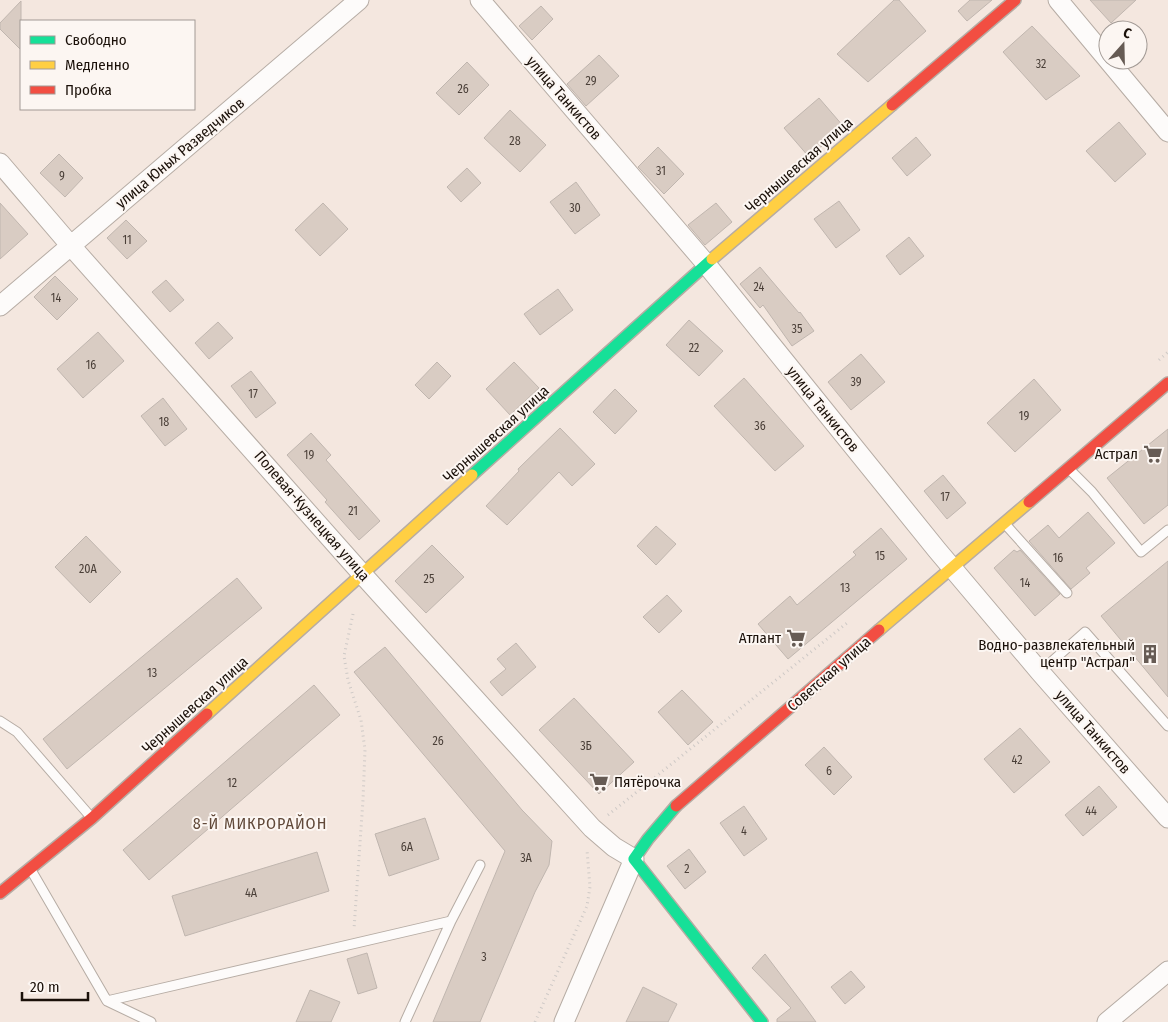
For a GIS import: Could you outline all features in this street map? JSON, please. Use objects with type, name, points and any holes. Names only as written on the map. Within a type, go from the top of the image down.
[{"type":"street","name":"улица Юных Разведчиков","points":[[0,306],[359,0]]},
{"type":"street","name":"улица Танкистов","points":[[480,0],[706,264],[952,568],[1168,818]]},
{"type":"street","name":"Чернышевская улица","points":[[0,893],[92,818],[706,264],[1015,0]]},
{"type":"street","points":[[1058,0],[1168,132]]},
{"type":"street","name":"Полевая-Кузнецкая улица","points":[[0,163],[70,246],[363,575],[592,828],[614,847],[634,859]]},
{"type":"street","name":"Советская улица","points":[[564,1022],[634,859],[679,802],[1168,383]]},
{"type":"street","points":[[634,859],[762,1022]]},
{"type":"street","points":[[1107,1022],[1168,971]]},
{"type":"lane","points":[[1068,468],[1092,492],[1141,552],[1168,530]]},
{"type":"lane","points":[[1004,523],[1068,593]]},
{"type":"lane","points":[[1040,672],[1085,632],[1168,726]]},
{"type":"lane","points":[[0,721],[17,732],[92,818]]},
{"type":"lane","points":[[405,1022],[451,921],[480,865]]},
{"type":"lane","points":[[29,868],[107,1001],[152,1022]]},
{"type":"lane","points":[[107,1001],[451,921]]},
{"type":"path","points":[[1153,365],[1168,352]]},
{"type":"path","points":[[353,944],[365,750],[361,720],[348,680],[344,656],[354,611]]},
{"type":"path","points":[[535,1022],[587,906],[590,887],[586,847],[592,828],[853,618]]},
{"type":"building","points":[[894,0],[899,0],[926,31],[868,82],[837,54]]},
{"type":"building","points":[[970,0],[992,0],[967,21],[958,11]]},
{"type":"building","points":[[1090,0],[1136,0],[1114,20],[1108,20]]},
{"type":"building","points":[[21,1],[20,49],[0,29],[0,23]]},
{"type":"building","points":[[541,6],[553,19],[532,40],[519,26]]},
{"type":"building","points":[[1032,26],[1080,76],[1046,100],[1003,52]]},
{"type":"building","points":[[599,55],[619,76],[586,106],[567,84]]},
{"type":"building","points":[[467,62],[489,85],[459,115],[436,93]]},
{"type":"building","points":[[819,98],[844,127],[809,157],[784,128]]},
{"type":"building","points":[[510,110],[546,145],[520,172],[484,138]]},
{"type":"building","points":[[1119,122],[1146,154],[1115,182],[1086,151]]},
{"type":"building","points":[[916,137],[931,155],[907,176],[892,158]]},
{"type":"building","points":[[658,147],[684,174],[664,194],[638,167]]},
{"type":"building","points":[[59,154],[83,178],[65,197],[40,173]]},
{"type":"building","points":[[467,168],[481,183],[461,202],[447,187]]},
{"type":"building","points":[[576,182],[600,215],[575,234],[550,202]]},
{"type":"building","points":[[839,201],[860,230],[836,248],[814,219]]},
{"type":"building","points":[[0,203],[28,234],[0,259]]},
{"type":"building","points":[[323,203],[348,229],[320,256],[295,230]]},
{"type":"building","points":[[716,203],[732,222],[705,245],[688,225]]},
{"type":"building","points":[[126,220],[147,241],[127,259],[107,238]]},
{"type":"building","points":[[909,237],[924,256],[900,275],[886,256]]},
{"type":"building","points":[[760,267],[800,312],[814,331],[792,346],[763,305],[760,308],[740,284]]},
{"type":"building","points":[[55,276],[78,299],[57,320],[34,297]]},
{"type":"building","points":[[166,280],[184,300],[170,312],[152,292]]},
{"type":"building","points":[[558,289],[573,310],[540,335],[524,314]]},
{"type":"building","points":[[689,320],[723,351],[699,376],[666,345]]},
{"type":"building","points":[[218,322],[233,338],[209,359],[195,343]]},
{"type":"building","points":[[98,332],[124,361],[83,398],[57,369]]},
{"type":"building","points":[[861,354],[885,382],[851,410],[828,382]]},
{"type":"building","points":[[437,362],[451,376],[429,399],[415,385]]},
{"type":"building","points":[[514,362],[539,388],[510,415],[486,389]]},
{"type":"building","points":[[251,371],[276,403],[256,418],[231,386]]},
{"type":"building","points":[[744,378],[804,446],[775,471],[714,406]]},
{"type":"building","points":[[1034,379],[1061,410],[1015,452],[987,423]]},
{"type":"building","points":[[615,389],[637,411],[615,434],[593,412]]},
{"type":"building","points":[[163,398],[187,429],[165,446],[141,416]]},
{"type":"building","points":[[560,428],[595,464],[572,486],[559,472],[507,525],[486,506],[519,471],[518,469]]},
{"type":"building","name":"Астрал","points":[[1168,429],[1168,505],[1144,524],[1107,478]]},
{"type":"building","points":[[311,433],[331,455],[326,460],[380,521],[359,540],[287,455]]},
{"type":"building","points":[[943,475],[966,503],[947,519],[924,491]]},
{"type":"building","points":[[1088,512],[1115,543],[1086,568],[1090,573],[1071,589],[1029,541],[1048,525],[1059,538]]},
{"type":"building","points":[[656,526],[676,544],[656,565],[637,546]]},
{"type":"building","points":[[881,528],[907,559],[788,659],[758,624],[790,596],[797,605],[856,555],[853,552]]},
{"type":"building","points":[[86,536],[121,572],[90,603],[55,567]]},
{"type":"building","points":[[432,545],[464,577],[426,613],[395,581]]},
{"type":"building","points":[[1014,550],[1017,552],[1020,550],[1060,594],[1035,616],[994,568]]},
{"type":"building","name":"Водно-развлекательный центр \"Астрал\"","points":[[1168,561],[1168,697],[1101,616]]},
{"type":"building","points":[[237,578],[262,608],[67,769],[43,739]]},
{"type":"building","points":[[667,595],[682,611],[659,633],[643,617]]},
{"type":"building","points":[[516,643],[536,667],[502,696],[490,682],[506,669],[497,659]]},
{"type":"building","points":[[385,647],[522,810],[552,841],[549,865],[535,892],[480,1022],[433,1022],[505,851],[354,672]]},
{"type":"building","points":[[314,685],[340,715],[149,880],[123,850]]},
{"type":"building","points":[[682,690],[713,722],[688,745],[658,712]]},
{"type":"building","points":[[574,698],[634,762],[599,794],[539,730]]},
{"type":"building","points":[[1020,728],[1050,762],[1014,793],[984,759]]},
{"type":"building","points":[[824,747],[852,777],[834,795],[805,765]]},
{"type":"building","points":[[1099,786],[1117,807],[1083,836],[1065,815]]},
{"type":"building","points":[[744,806],[767,839],[744,856],[720,823]]},
{"type":"building","points":[[425,818],[439,859],[389,876],[375,834]]},
{"type":"building","points":[[689,849],[706,872],[685,889],[667,866]]},
{"type":"building","points":[[317,852],[329,891],[185,936],[172,896]]},
{"type":"building","points":[[367,953],[377,988],[358,994],[347,959]]},
{"type":"building","points":[[765,954],[816,1022],[777,1022],[777,1019],[791,1008],[752,968]]},
{"type":"building","points":[[851,971],[865,987],[845,1004],[831,987]]},
{"type":"building","points":[[643,987],[677,1004],[668,1022],[626,1022]]},
{"type":"building","points":[[310,990],[340,1002],[331,1022],[296,1022]]},
{"type":"traffic: fast","points":[[472,475],[712,259]]},
{"type":"traffic: fast","points":[[676,806],[634,859],[762,1022]]},
{"type":"traffic: slow","points":[[712,259],[892,105]]},
{"type":"traffic: slow","points":[[207,714],[472,475]]},
{"type":"traffic: slow","points":[[879,630],[1029,502]]},
{"type":"traffic: jam","points":[[892,105],[1015,0]]},
{"type":"traffic: jam","points":[[1029,502],[1168,383]]},
{"type":"traffic: jam","points":[[676,806],[879,630]]},
{"type":"traffic: jam","points":[[0,893],[92,818],[207,714]]},
{"type":"place","name":"Астрал","points":[[1153,454]]},
{"type":"place","name":"Атлант","points":[[796,638]]},
{"type":"place","name":"Водно-развлекательный центр \"Астрал\"","points":[[1150,654]]},
{"type":"place","name":"Пятёрочка","points":[[599,782]]},
{"type":"district","name":"8-Й МИКРОРАЙОН","points":[[260,823]]}]
